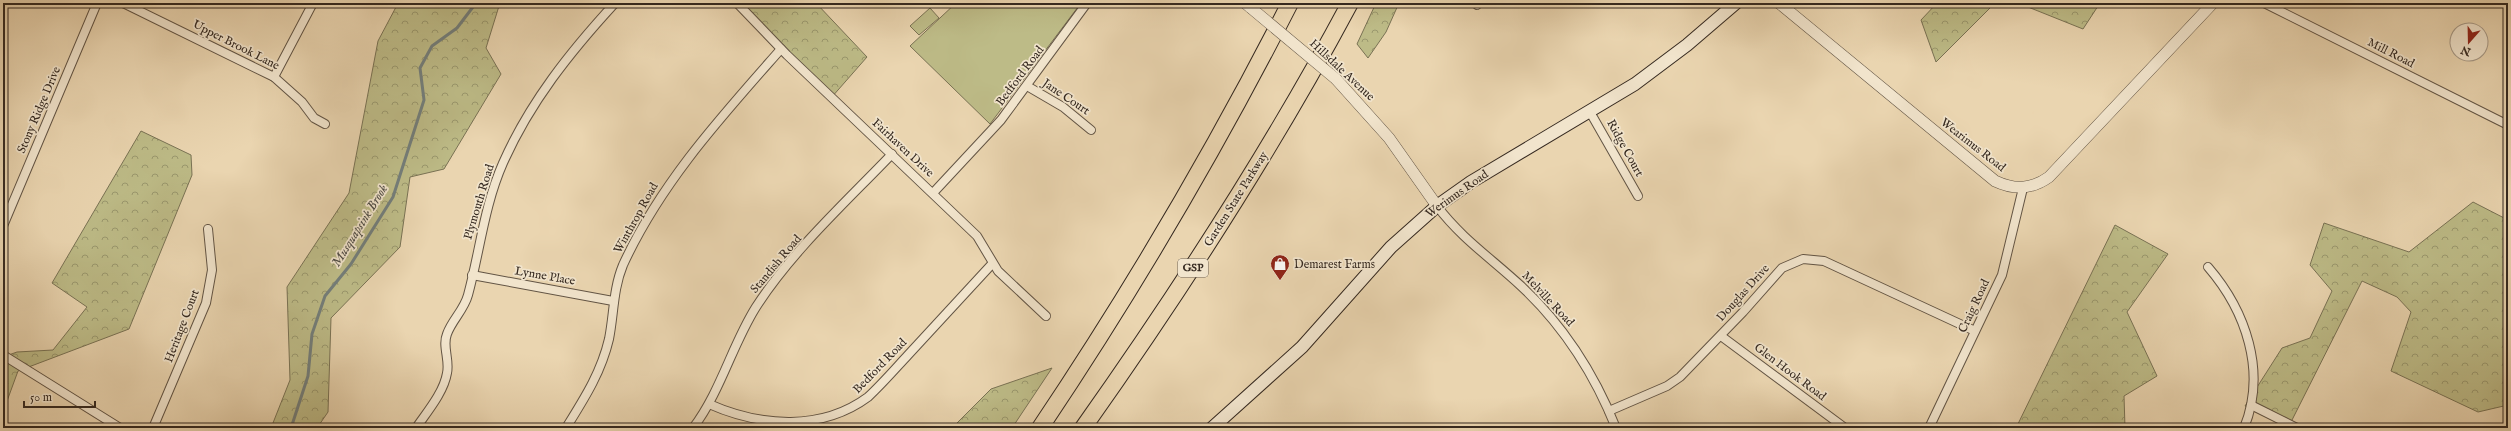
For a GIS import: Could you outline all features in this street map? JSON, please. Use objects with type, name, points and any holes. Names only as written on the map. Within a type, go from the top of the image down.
[{"type":"highway","points":[[1040,428],[1086,360],[1164,234],[1234,109],[1290,3]]},
{"type":"highway","name":"Garden State Parkway","points":[[1083,428],[1149,334],[1225,218],[1290,109],[1350,3]]},
{"type":"main road","name":"Werimus Road","points":[[1212,428],[1302,347],[1391,247],[1437,206],[1471,182],[1590,112],[1662,65],[1736,3]]},
{"type":"street","name":"Stony Ridge Drive","points":[[3,226],[97,3]]},
{"type":"street","name":"Upper Brook Lane","points":[[123,3],[274,77],[289,88],[314,118],[325,124]]},
{"type":"street","points":[[274,77],[313,3]]},
{"type":"street","name":"Plymouth Road","points":[[416,428],[444,384],[448,364],[446,336],[464,307],[483,220],[493,189],[513,142],[531,108],[560,66],[615,3]]},
{"type":"street","name":"Fairhaven Drive","points":[[737,3],[781,48],[977,236],[992,264],[1046,316]]},
{"type":"street","name":"Bedford Road","points":[[933,193],[982,143],[1027,86],[1087,3]]},
{"type":"street","name":"Wearimus Road","points":[[1779,3],[1995,180],[2008,186],[2023,188],[2041,183],[2049,177],[2213,3]]},
{"type":"street","name":"Mill Road","points":[[2264,3],[2508,125]]},
{"type":"street","name":"Hillsdale Avenue","points":[[1248,5],[1336,79],[1389,138],[1437,206]]},
{"type":"street","name":"Winthrop Road","points":[[566,428],[591,387],[603,362],[609,337],[613,301],[626,260],[672,178],[705,136],[781,48]]},
{"type":"street","name":"Jane Court","points":[[1027,86],[1063,107],[1091,130]]},
{"type":"street","name":"Ridge Court","points":[[1590,112],[1638,196]]},
{"type":"street","name":"Standish Road","points":[[693,428],[709,404],[741,335],[770,286],[892,154]]},
{"type":"street","name":"Craig Road","points":[[1929,428],[2002,275],[2023,188]]},
{"type":"street","name":"Melville Road","points":[[1437,206],[1460,234],[1522,287],[1558,325],[1586,363],[1616,428]]},
{"type":"street","name":"Heritage Court","points":[[153,428],[206,304],[212,270],[208,229]]},
{"type":"street","name":"Douglas Drive","points":[[1609,411],[1667,386],[1680,377],[1721,336],[1782,268],[1791,263],[1814,259],[1824,261],[1975,332]]},
{"type":"street","name":"Bedford Road","points":[[709,404],[736,416],[776,426],[812,425],[843,415],[868,398],[992,264]]},
{"type":"street","points":[[2208,267],[2217,278],[2247,332],[2254,368],[2251,405],[2244,428]]},
{"type":"street","name":"Lynne Place","points":[[472,275],[613,301]]},
{"type":"street","name":"Glen Hook Road","points":[[1721,336],[1845,428]]},
{"type":"street","points":[[3,356],[120,428]]},
{"type":"street","points":[[2251,405],[2297,428]]},
{"type":"green space","points":[[401,3],[512,3],[499,6],[486,48],[501,74],[444,169],[410,177],[400,247],[331,318],[328,412],[317,428],[271,428],[290,380],[287,287],[349,193],[378,41],[396,7]]},
{"type":"green space","points":[[733,3],[816,3],[867,57],[831,98]]},
{"type":"green space","points":[[956,3],[1081,3],[990,124],[910,46]]},
{"type":"green space","points":[[1376,3],[1399,3],[1386,32],[1368,58],[1357,44]]},
{"type":"green space","points":[[1937,3],[1995,3],[1936,62],[1921,20]]},
{"type":"green space","points":[[2018,3],[2100,3],[2083,29]]},
{"type":"green space","points":[[930,8],[939,18],[919,35],[910,26]]},
{"type":"green space","points":[[141,131],[191,155],[192,175],[129,329],[18,371],[3,412],[3,357],[17,352],[53,350],[87,307],[52,283]]},
{"type":"green space","points":[[2473,202],[2508,220],[2508,405],[2478,412],[2391,371],[2411,312],[2397,297],[2362,281],[2289,426],[2245,406],[2282,348],[2310,338],[2332,291],[2310,265],[2324,223],[2409,252]]},
{"type":"green space","points":[[2115,225],[2168,254],[2127,312],[2157,376],[2124,396],[2125,428],[2016,428]]},
{"type":"green space","points":[[1052,368],[1012,428],[952,428],[991,389]]},
{"type":"waterway","name":"Musquapsink Brook","points":[[291,428],[308,376],[312,334],[325,296],[351,264],[393,197],[424,100],[420,68],[432,46],[457,28],[476,3]]},
{"type":"place","name":"Demarest Farms","points":[[1280,281]]}]
